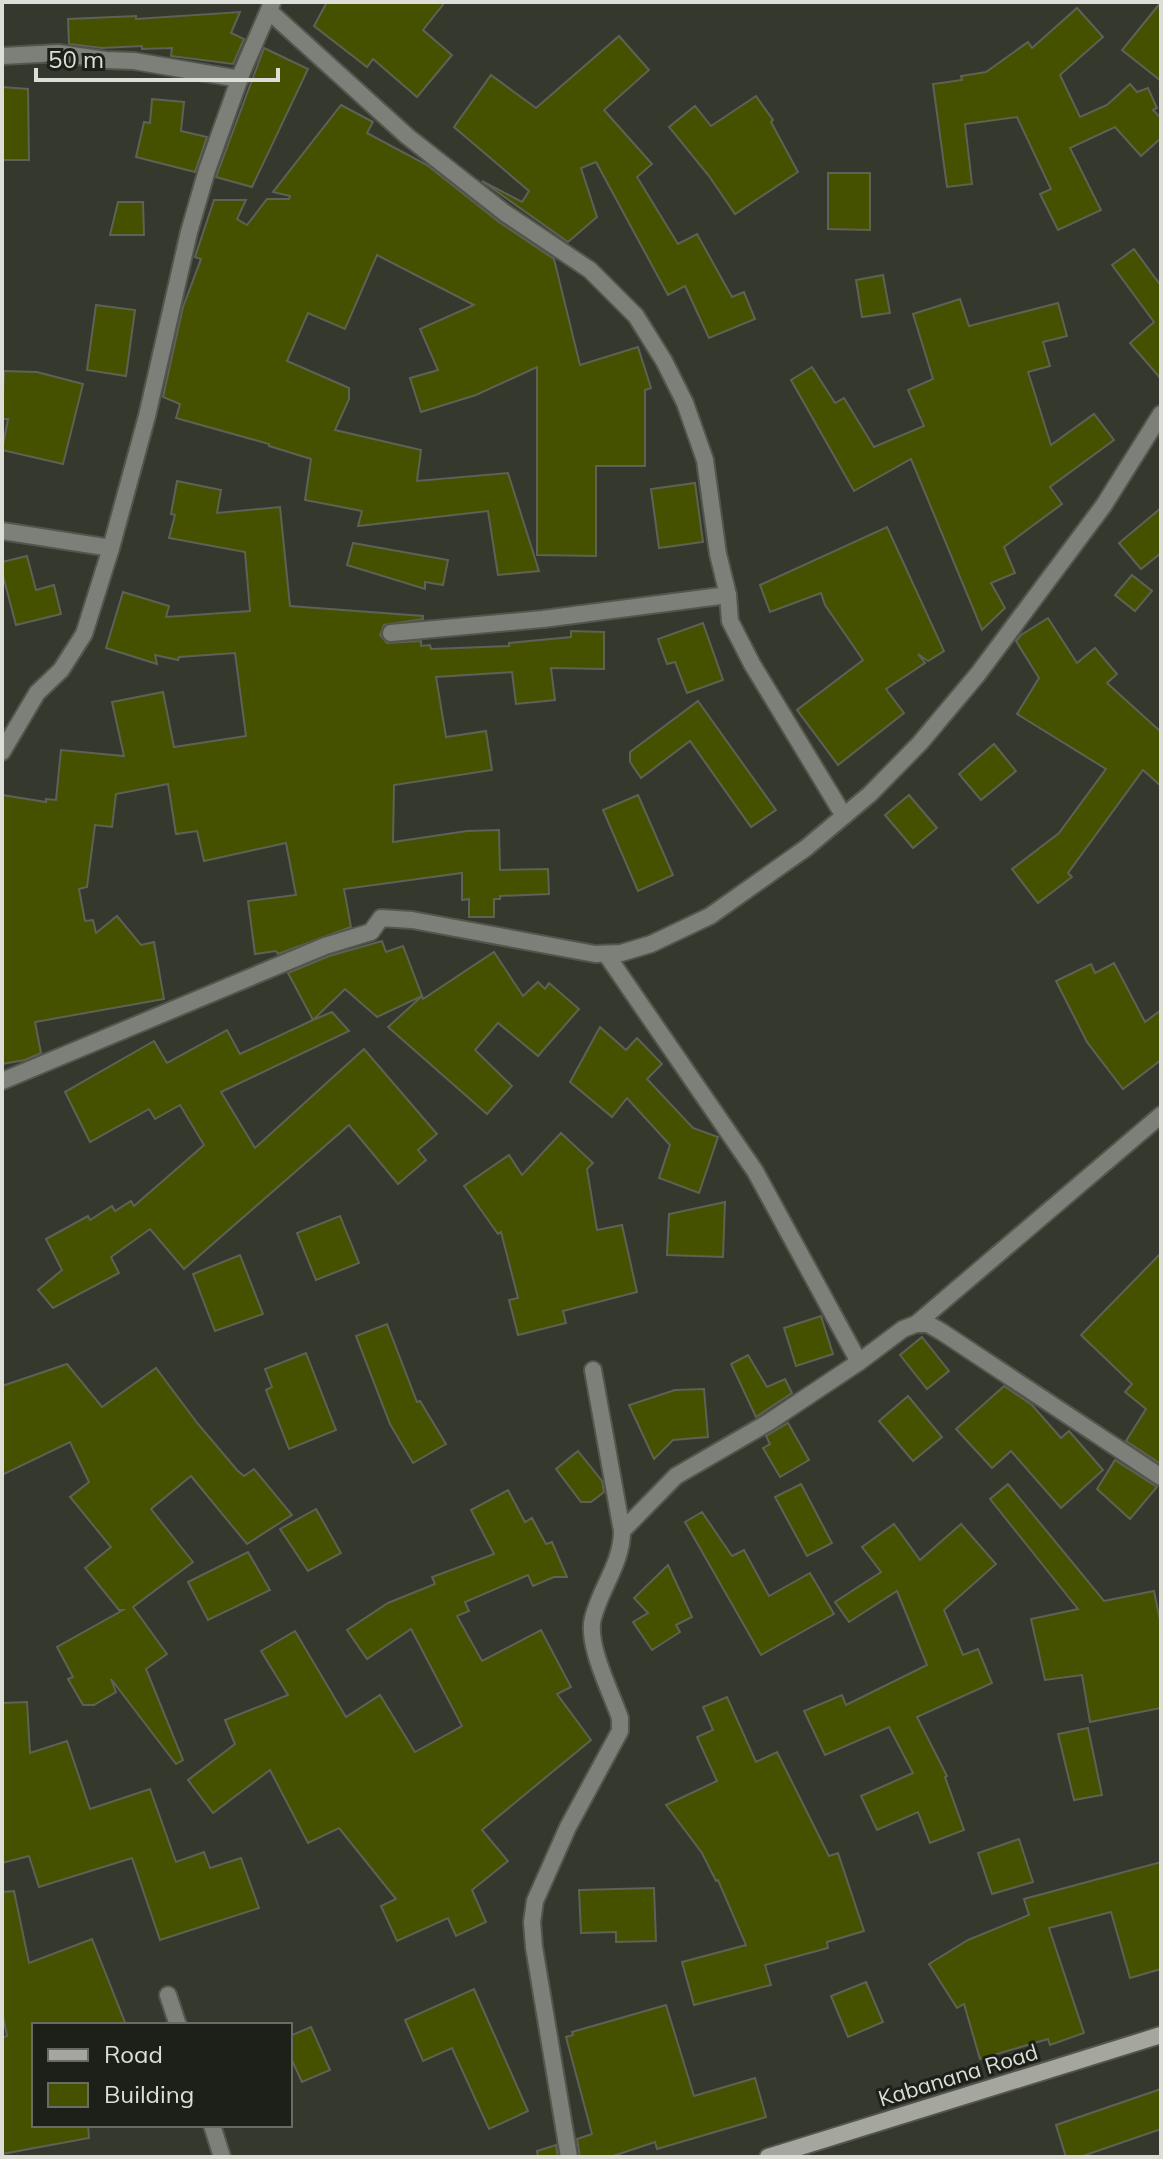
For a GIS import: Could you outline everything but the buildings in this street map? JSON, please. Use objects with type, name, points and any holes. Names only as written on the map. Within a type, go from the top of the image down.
[{"type":"street","points":[[2,752],[37,693],[61,670],[84,634],[147,416],[189,232],[224,118],[271,6],[407,136],[505,213],[590,270],[636,316],[685,403],[705,460],[730,621],[752,664],[844,816]]},
{"type":"street","points":[[2,56],[58,53],[134,61],[240,79]]},
{"type":"street","points":[[2,1081],[325,946],[371,932],[381,918],[412,920],[606,954],[651,944],[710,916],[757,885],[844,816],[880,784],[950,710],[1104,505],[1161,414]]},
{"type":"street","points":[[2,531],[111,548]]},
{"type":"street","points":[[391,633],[543,619],[728,595]]},
{"type":"street","points":[[606,954],[755,1171],[859,1362]]},
{"type":"street","points":[[622,1531],[676,1476],[769,1422],[903,1329],[916,1324],[1161,1115]]},
{"type":"street","points":[[916,1324],[928,1324],[942,1332],[1161,1477]]},
{"type":"street","points":[[569,2157],[532,1922],[535,1901],[568,1827],[620,1731],[620,1718],[591,1635],[592,1618],[622,1548],[622,1531],[593,1370]]},
{"type":"street","points":[[168,1995],[177,2023]]},
{"type":"street","name":"Kabanana Road","points":[[768,2157],[786,2154],[1161,2035]]},
{"type":"street","points":[[213,2127],[222,2157]]}]
